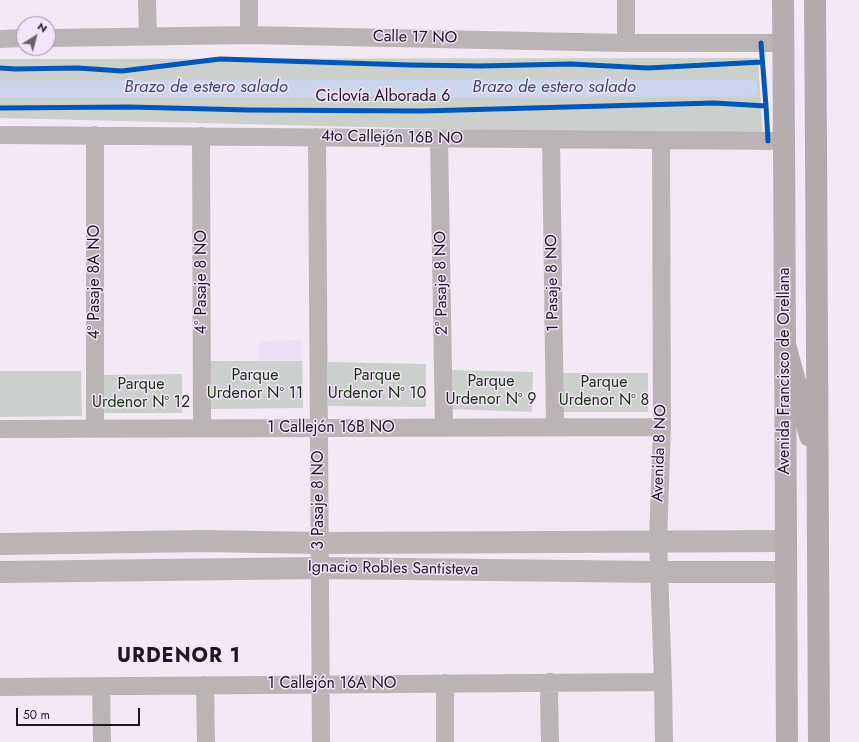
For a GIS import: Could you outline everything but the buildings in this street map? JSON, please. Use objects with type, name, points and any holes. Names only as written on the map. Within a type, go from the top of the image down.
[{"type":"highway","name":"Avenida Francisco de Orellana","points":[[815,0],[819,742]]},
{"type":"highway","points":[[785,345],[818,465]]},
{"type":"main road","name":"Avenida Francisco de Orellana","points":[[783,0],[786,742]]},
{"type":"street","points":[[147,0],[148,36]]},
{"type":"street","points":[[249,0],[249,35]]},
{"type":"street","points":[[626,0],[626,43]]},
{"type":"street","name":"Calle 17 NO","points":[[56,38],[249,35],[626,43],[783,44]]},
{"type":"street","points":[[0,39],[16,38]]},
{"type":"street","name":"4to Callejón 16B NO","points":[[0,135],[784,141]]},
{"type":"street","name":"4° Pasaje 8A NO","points":[[95,135],[95,429]]},
{"type":"street","name":"4° Pasaje 8 NO","points":[[201,136],[202,428]]},
{"type":"street","name":"3 Pasaje 8 NO","points":[[317,137],[321,742]]},
{"type":"street","name":"2° Pasaje 8 NO","points":[[439,138],[444,428]]},
{"type":"street","name":"1 Pasaje 8 NO","points":[[551,139],[555,427]]},
{"type":"street","name":"Avenida 8 NO","points":[[661,140],[662,427],[658,541],[664,742]]},
{"type":"street","name":"1 Callejón 16B NO","points":[[0,429],[662,427]]},
{"type":"street","name":"Ignacio Robles Santisteva","points":[[0,544],[204,541],[320,543],[786,541]]},
{"type":"street","name":"Ignacio Robles Santisteva","points":[[0,572],[320,568],[786,572]]},
{"type":"street","points":[[550,682],[550,742]]},
{"type":"street","name":"1 Callejón 16A NO","points":[[0,687],[663,682]]},
{"type":"street","points":[[444,742],[445,683]]},
{"type":"street","points":[[205,685],[206,742]]},
{"type":"street","points":[[101,686],[102,742]]},
{"type":"shaded area","points":[[302,340],[302,361],[259,361],[259,341]]},
{"type":"green space","points":[[758,58],[763,137],[0,118],[0,59]]},
{"type":"green space","name":"Parque Urdenor Nº 11","points":[[207,361],[302,361],[303,408],[207,409]]},
{"type":"green space","name":"Parque Urdenor Nº 10","points":[[328,362],[426,364],[426,407],[328,406]]},
{"type":"green space","name":"Parque Urdenor Nº 9","points":[[449,370],[533,372],[532,412],[448,409]]},
{"type":"green space","points":[[0,371],[81,371],[82,416],[0,417]]},
{"type":"green space","name":"Parque Urdenor Nº 8","points":[[560,373],[648,373],[648,412],[560,412]]},
{"type":"green space","name":"Parque Urdenor Nº 12","points":[[182,374],[182,413],[100,413],[99,375]]},
{"type":"waterway","name":"Brazo de estero salado","points":[[0,89],[749,88]]},
{"type":"cycle path","points":[[761,43],[768,141]]},
{"type":"cycle path","points":[[0,68],[78,68],[122,71],[220,59],[480,66],[571,64],[648,68],[762,62]]},
{"type":"cycle path","name":"Ciclovía Alborada 6","points":[[0,108],[129,107],[249,110],[422,111],[714,103],[766,106]]},
{"type":"district","name":"URDENOR 1","points":[[179,657]]}]
